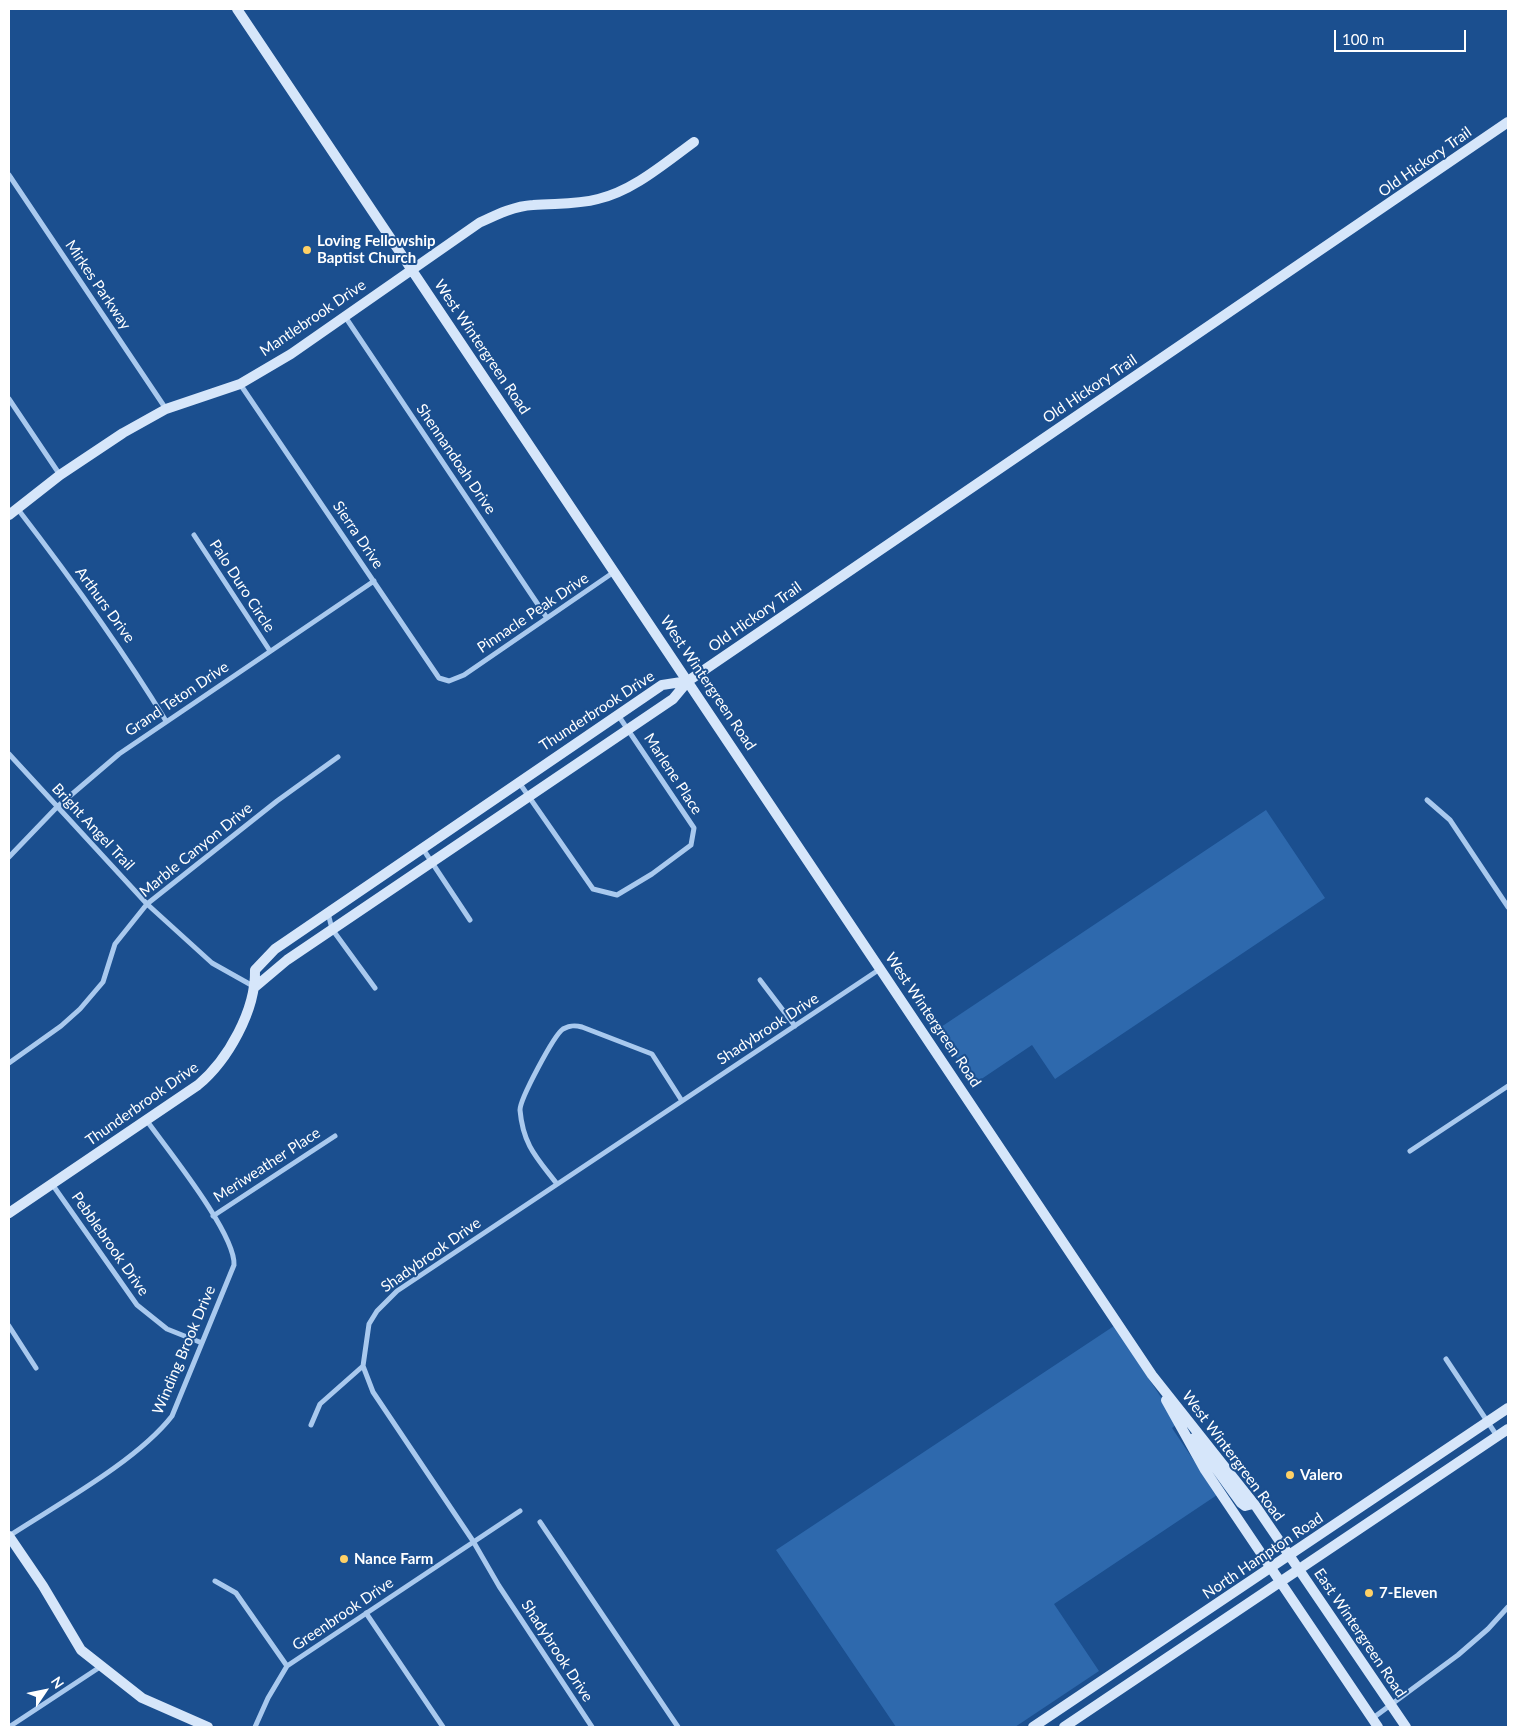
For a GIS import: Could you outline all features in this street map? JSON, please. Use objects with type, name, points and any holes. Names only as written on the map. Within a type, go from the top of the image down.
[{"type":"main road","name":"West Wintergreen Road","points":[[237,9],[1152,1375],[1253,1504],[1288,1556]]},
{"type":"main road","name":"Old Hickory Trail","points":[[688,681],[1508,122]]},
{"type":"main road","name":"Mantlebrook Drive","points":[[13,511],[60,475],[123,433],[166,409],[240,384],[291,354],[344,315],[479,223],[514,208],[532,205],[576,204],[601,199],[623,190],[694,142]]},
{"type":"main road","name":"Thunderbrook Drive","points":[[9,1213],[147,1121],[214,1072],[232,1045],[255,987],[255,970],[275,949],[518,781],[662,685],[688,681]]},
{"type":"main road","name":"Thunderbrook Drive","points":[[255,987],[287,960],[528,795],[673,699],[688,681]]},
{"type":"main road","name":"West Wintergreen Road","points":[[1152,1375],[1205,1470],[1271,1568]]},
{"type":"main road","points":[[1169,1406],[1241,1503],[1245,1506],[1253,1504]]},
{"type":"main road","name":"North Hampton Road","points":[[1033,1727],[1508,1408]]},
{"type":"main road","points":[[1064,1727],[1508,1429]]},
{"type":"main road","points":[[9,1536],[43,1586],[81,1650],[100,1667],[142,1698],[208,1727]]},
{"type":"main road","name":"East Wintergreen Road","points":[[1288,1556],[1406,1727]]},
{"type":"main road","points":[[1271,1568],[1375,1723]]},
{"type":"main road","points":[[1101,1682],[1111,1696]]},
{"type":"street","name":"Mirkes Parkway","points":[[9,175],[166,409]]},
{"type":"street","name":"Shennandoah Drive","points":[[344,315],[547,618]]},
{"type":"street","name":"Sierra Drive","points":[[240,384],[439,678],[449,681],[464,674]]},
{"type":"street","points":[[9,399],[60,475]]},
{"type":"street","name":"Arthurs Drive","points":[[13,511],[93,608],[125,654],[166,721]]},
{"type":"street","name":"Palo Duro Circle","points":[[194,535],[270,650]]},
{"type":"street","name":"Pinnacle Peak Drive","points":[[464,674],[615,572]]},
{"type":"street","name":"Grand Teton Drive","points":[[9,857],[57,807],[119,754],[374,581]]},
{"type":"street","name":"Marlene Place","points":[[518,781],[593,889],[617,895],[652,874],[691,845],[694,828],[618,714]]},
{"type":"street","name":"Bright Angel Trail","points":[[9,754],[147,904],[212,963],[255,987]]},
{"type":"street","name":"Marble Canyon Drive","points":[[9,1063],[62,1026],[80,1009],[102,982],[115,944],[147,904],[277,800],[338,757]]},
{"type":"street","points":[[1427,800],[1450,820],[1508,907]]},
{"type":"street","points":[[423,848],[470,920]]},
{"type":"street","points":[[327,912],[332,929],[375,988]]},
{"type":"street","name":"Shadybrook Drive","points":[[592,1727],[499,1586],[473,1541],[373,1392],[363,1366],[369,1324],[377,1311],[397,1291],[880,968]]},
{"type":"street","points":[[760,980],[794,1026]]},
{"type":"street","points":[[557,1184],[528,1145],[520,1108],[552,1043],[562,1030],[573,1025],[582,1027],[652,1054],[682,1101]]},
{"type":"street","points":[[1410,1152],[1508,1086]]},
{"type":"street","name":"Winding Brook Drive","points":[[9,1536],[113,1468],[159,1433],[172,1416],[234,1266],[234,1256],[213,1216],[147,1121]]},
{"type":"street","name":"Meriweather Place","points":[[213,1216],[335,1136]]},
{"type":"street","name":"Pebblebrook Drive","points":[[52,1184],[137,1305],[167,1329],[202,1343]]},
{"type":"street","points":[[9,1326],[36,1368]]},
{"type":"street","points":[[1446,1359],[1497,1437]]},
{"type":"street","points":[[311,1425],[320,1404],[363,1366]]},
{"type":"street","name":"Greenbrook Drive","points":[[255,1727],[268,1698],[287,1666],[520,1511]]},
{"type":"street","points":[[540,1522],[678,1727]]},
{"type":"street","points":[[215,1581],[236,1593],[287,1666]]},
{"type":"street","points":[[1375,1723],[1391,1706],[1488,1630],[1508,1607]]},
{"type":"street","points":[[366,1613],[443,1727]]},
{"type":"street","points":[[10,1727],[100,1667]]},
{"type":"shaded area","points":[[1266,810],[1325,898],[1055,1079],[1032,1045],[974,1084],[938,1029]]},
{"type":"shaded area","points":[[1114,1326],[1178,1423],[1172,1428],[1217,1495],[1054,1604],[1099,1671],[1015,1727],[896,1727],[776,1550]]},
{"type":"place","name":"Loving Fellowship Baptist Church","points":[[307,250]]},
{"type":"place","name":"Valero","points":[[1290,1475]]},
{"type":"place","name":"Nance Farm","points":[[344,1559]]},
{"type":"place","name":"7-Eleven","points":[[1369,1593]]}]
